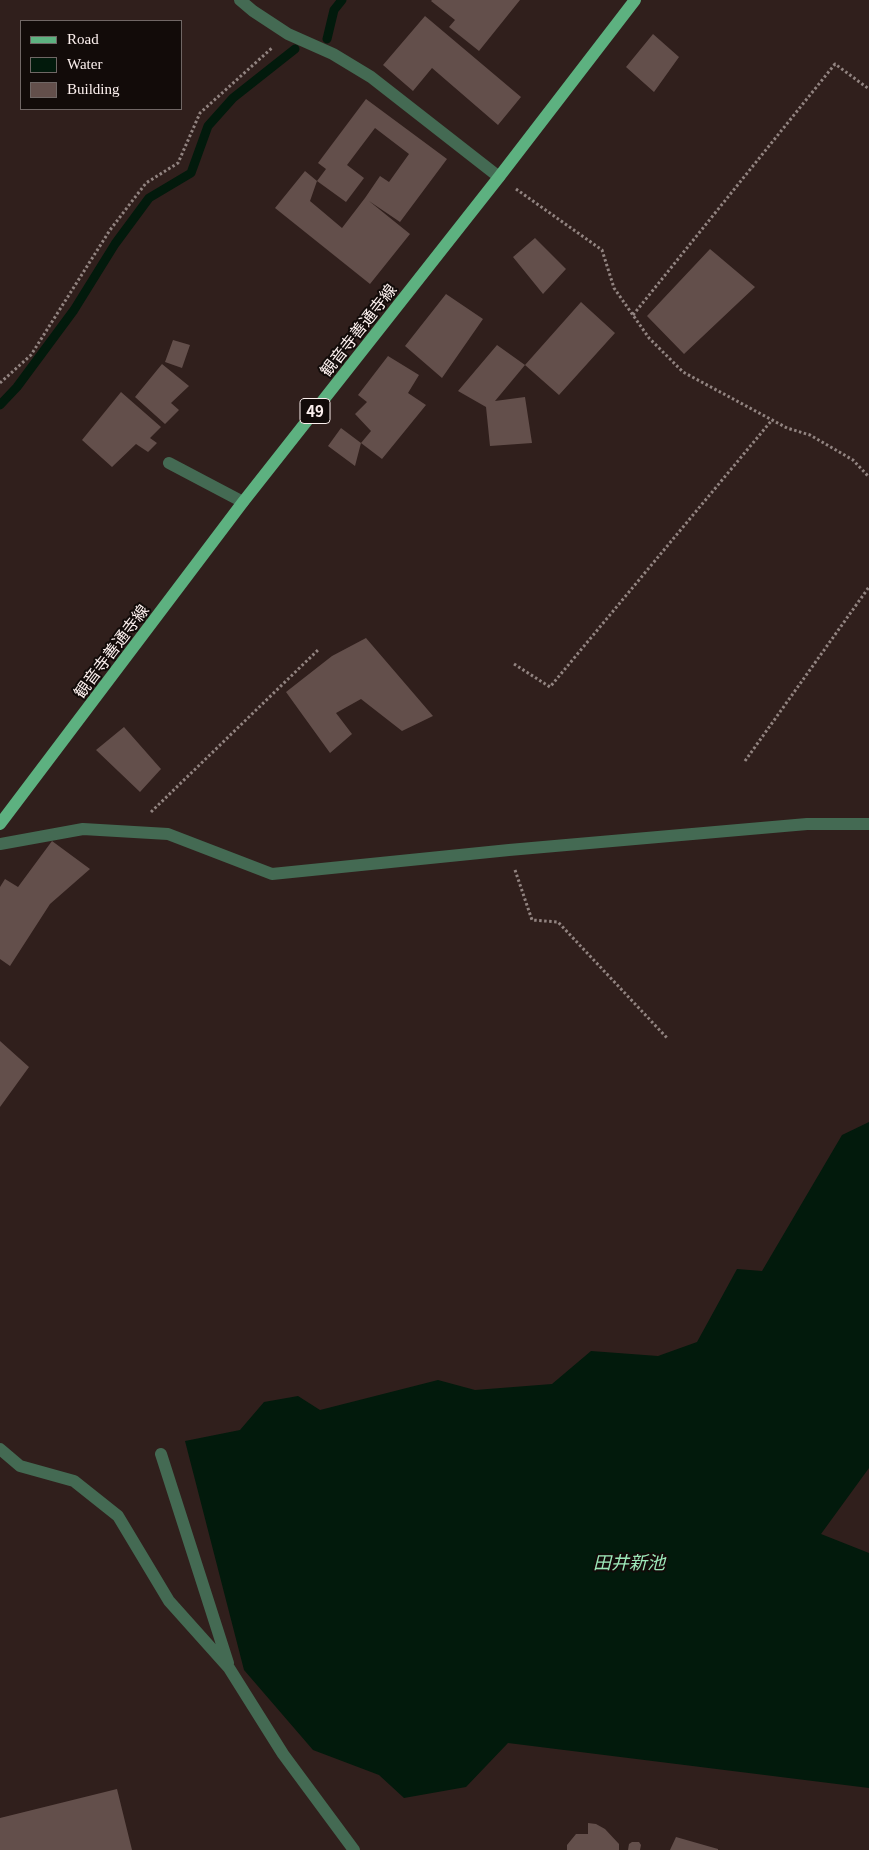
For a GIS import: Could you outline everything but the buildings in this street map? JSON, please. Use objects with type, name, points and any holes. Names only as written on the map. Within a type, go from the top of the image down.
[{"type":"main road","name":"観音寺善通寺線","points":[[0,824],[243,502],[635,0]]},
{"type":"street","points":[[240,0],[252,11],[288,34],[333,54],[371,77],[499,176]]},
{"type":"street","points":[[169,463],[243,502]]},
{"type":"street","points":[[0,844],[83,829],[168,834],[272,874],[509,850],[807,824],[869,824]]},
{"type":"street","points":[[0,1448],[20,1466],[74,1481],[118,1516],[169,1601],[229,1668],[283,1754],[354,1850]]},
{"type":"street","points":[[160,1454],[229,1668]]},
{"type":"path","points":[[0,383],[31,355],[110,230],[146,183],[178,163],[200,113],[288,34]]},
{"type":"path","points":[[632,315],[835,64],[869,89]]},
{"type":"path","points":[[499,176],[602,250],[614,288],[649,338],[683,372],[786,428],[810,435],[852,460],[869,476]]},
{"type":"path","points":[[514,664],[550,687],[772,420]]},
{"type":"path","points":[[745,760],[869,587]]},
{"type":"path","points":[[130,832],[319,649]]},
{"type":"path","points":[[509,850],[532,920],[558,922],[668,1038]]},
{"type":"water","name":"田井新池","points":[[869,1122],[869,1468],[821,1534],[869,1553],[869,1788],[508,1743],[466,1787],[404,1798],[379,1775],[313,1750],[244,1670],[185,1441],[240,1430],[264,1402],[298,1396],[320,1410],[438,1380],[475,1390],[552,1384],[591,1351],[658,1356],[697,1342],[737,1269],[762,1271],[842,1135]]},
{"type":"waterway","points":[[327,39],[334,10],[342,0]]},
{"type":"waterway","points":[[0,405],[17,387],[74,310],[115,244],[149,198],[191,173],[208,126],[233,98],[295,49]]}]
